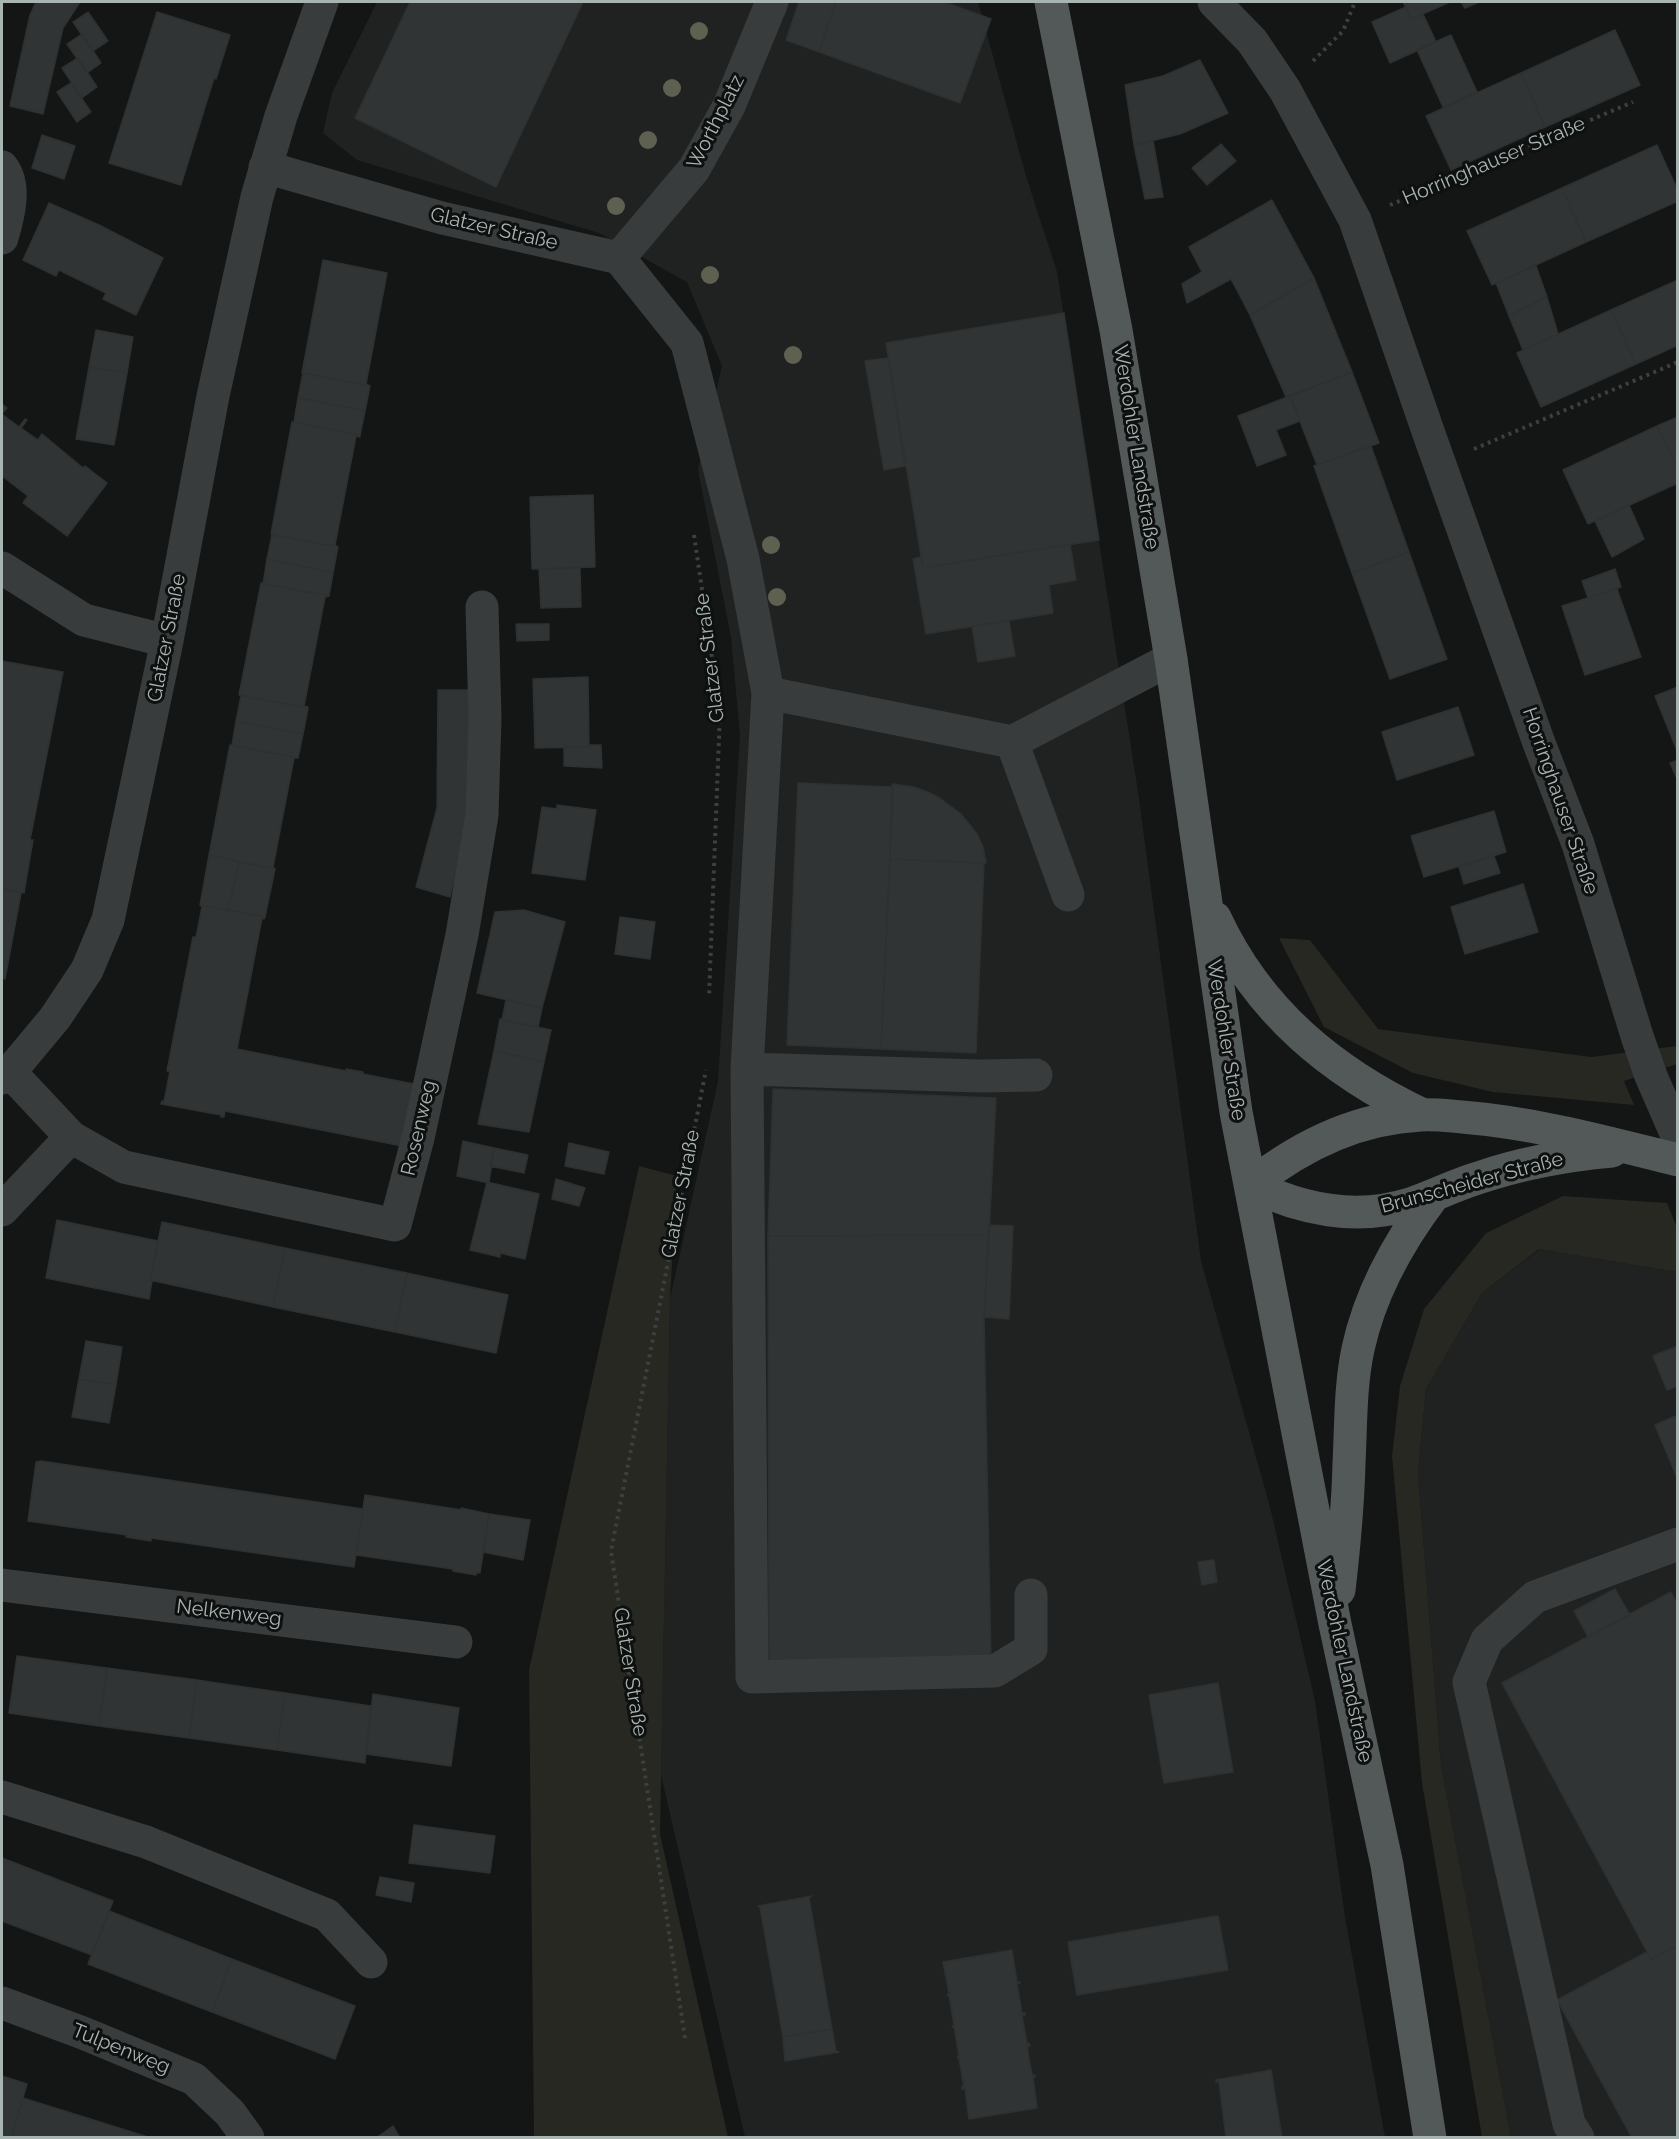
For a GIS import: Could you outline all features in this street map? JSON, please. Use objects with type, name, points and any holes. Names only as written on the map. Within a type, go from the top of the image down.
[{"type":"main road","name":"Werdohler Landstraße","points":[[1051,2],[1116,330],[1171,659],[1204,895]]},
{"type":"main road","points":[[1204,895],[1241,964],[1264,996],[1290,1025],[1319,1052],[1352,1077],[1423,1115]]},
{"type":"main road","name":"Werdohler Straße","points":[[1204,895],[1236,1112],[1251,1185]]},
{"type":"main road","name":"Brunscheider Straße","points":[[1635,1149],[1578,1154],[1522,1165],[1477,1178],[1408,1205],[1381,1210],[1353,1212],[1325,1210],[1275,1197],[1251,1185],[1277,1164],[1306,1147],[1336,1134],[1364,1124],[1423,1115],[1491,1119],[1559,1130],[1635,1149],[1677,1160]]},
{"type":"main road","name":"Werdohler Landstraße","points":[[1251,1185],[1335,1624],[1387,1865],[1430,2138]]},
{"type":"main road","points":[[1335,1624],[1347,1520],[1353,1376],[1358,1347],[1380,1284],[1396,1251],[1415,1219],[1434,1195]]},
{"type":"street","name":"Glatzer Straße","points":[[6,1075],[55,1018],[87,970],[108,920],[167,641],[213,396],[265,167],[298,64],[322,2]]},
{"type":"street","name":"Worthplatz","points":[[619,258],[694,169],[729,106],[772,2]]},
{"type":"street","name":"Horringhauser Straße","points":[[1214,2],[1252,42],[1285,90],[1355,220],[1535,732],[1578,844],[1651,1076],[1677,1137]]},
{"type":"street","points":[[2,167],[9,179],[10,187],[8,212],[2,238]]},
{"type":"street","name":"Glatzer Straße","points":[[265,167],[442,218],[619,258]]},
{"type":"street","points":[[619,258],[687,343],[744,559],[768,693],[747,1069],[752,1677],[995,1671],[1031,1649],[1031,1595]]},
{"type":"street","points":[[2,568],[84,620],[167,641]]},
{"type":"street","name":"Rosenweg","points":[[6,1075],[71,1137],[124,1167],[395,1225],[418,1138],[462,935],[482,815],[485,718],[482,607]]},
{"type":"street","points":[[768,693],[1012,742],[1171,659]]},
{"type":"street","points":[[1012,742],[1068,895]]},
{"type":"street","points":[[747,1069],[980,1076],[1036,1074]]},
{"type":"street","points":[[2,1210],[71,1137]]},
{"type":"street","points":[[1578,2138],[1569,2124],[1468,1682],[1487,1640],[1535,1597],[1677,1544]]},
{"type":"street","name":"Nelkenweg","points":[[2,1585],[456,1642]]},
{"type":"street","points":[[2,1797],[146,1842],[327,1915],[371,1962]]},
{"type":"street","name":"Tulpenweg","points":[[2,2004],[194,2079],[233,2129]]},
{"type":"path","points":[[1285,90],[1343,31],[1355,2]]},
{"type":"path","name":"Horringhauser Straße","points":[[1355,220],[1633,102]]},
{"type":"path","points":[[1441,464],[1677,362]]},
{"type":"path","name":"Glatzer Straße","points":[[693,528],[720,712],[709,1007]]},
{"type":"path","name":"Glatzer Straße","points":[[685,2038],[611,1551],[707,1066]]},
{"type":"shaded area","points":[[377,2],[978,2],[1026,176],[1057,272],[1138,792],[1201,1261],[1270,1507],[1315,1701],[1345,1917],[1385,2137],[745,2137],[661,1775],[670,1299],[718,1081],[740,735],[731,637],[698,470],[722,366],[687,282],[599,233],[357,160],[323,133],[332,93]]},
{"type":"shaded area","points":[[1279,938],[1310,940],[1378,1029],[1591,1057],[1677,1046],[1677,1064],[1624,1081],[1634,1105],[1493,1092],[1413,1073],[1324,1027]]},
{"type":"shaded area","points":[[639,1166],[677,1176],[670,1299],[660,1834],[728,2137],[534,2137],[529,1670]]},
{"type":"shaded area","points":[[1563,1196],[1667,1203],[1677,1228],[1677,1272],[1539,1249],[1482,1293],[1426,1389],[1418,1473],[1441,1765],[1511,2137],[1482,2137],[1422,1783],[1392,1456],[1400,1386],[1424,1309],[1486,1233]]},
{"type":"shaded area","points":[[1540,1249],[1677,1272],[1677,2137],[1511,2137],[1441,1765],[1418,1473],[1426,1389],[1482,1293]]},
{"type":"building","points":[[36,2],[80,2],[63,28],[43,114],[10,106],[30,15]]},
{"type":"building","points":[[410,2],[583,2],[496,187],[355,118]]},
{"type":"building","points":[[799,2],[836,2],[819,52],[786,40]]},
{"type":"building","points":[[836,2],[944,2],[991,19],[960,103],[819,52]]},
{"type":"building","points":[[1403,2],[1450,2],[1411,19]]},
{"type":"building","points":[[1461,2],[1479,2],[1465,8]]},
{"type":"building","points":[[1406,7],[1411,19],[1423,14],[1436,42],[1390,63],[1372,22]]},
{"type":"building","points":[[88,12],[108,41],[93,51],[73,22]]},
{"type":"building","points":[[157,12],[230,35],[216,79],[214,78],[181,185],[109,163]]},
{"type":"building","points":[[1615,30],[1640,85],[1545,127],[1521,73]]},
{"type":"building","points":[[82,34],[101,63],[87,73],[67,44]]},
{"type":"building","points":[[1451,35],[1477,92],[1443,107],[1417,50]]},
{"type":"building","points":[[78,58],[97,87],[82,98],[62,68]]},
{"type":"building","points":[[1200,60],[1228,113],[1180,134],[1134,145],[1125,85],[1163,76]]},
{"type":"building","points":[[1521,73],[1545,127],[1451,170],[1426,116]]},
{"type":"building","points":[[71,83],[91,112],[77,122],[57,92]]},
{"type":"building","points":[[42,135],[75,146],[64,179],[32,168]]},
{"type":"building","points":[[1153,141],[1163,197],[1145,199],[1134,145]]},
{"type":"building","points":[[1221,144],[1236,161],[1207,185],[1192,168]]},
{"type":"building","points":[[1657,145],[1678,191],[1678,201],[1586,242],[1562,188]]},
{"type":"building","points":[[1562,188],[1586,242],[1492,285],[1467,231]]},
{"type":"building","points":[[1272,200],[1314,278],[1250,315],[1231,279],[1187,303],[1182,284],[1202,272],[1189,247]]},
{"type":"building","points":[[49,203],[99,225],[163,258],[136,315],[103,299],[106,293],[59,270],[56,276],[23,260]]},
{"type":"building","points":[[323,260],[387,273],[366,384],[370,386],[302,373]]},
{"type":"building","points":[[1536,266],[1547,297],[1509,316],[1496,283]]},
{"type":"building","points":[[1314,278],[1352,372],[1286,397],[1250,315]]},
{"type":"building","points":[[1678,280],[1678,345],[1636,364],[1611,310]]},
{"type":"building","points":[[1547,297],[1558,334],[1523,350],[1509,316]]},
{"type":"building","points":[[1611,310],[1636,364],[1541,407],[1517,353]]},
{"type":"building","points":[[1064,313],[1099,540],[923,568],[886,343]]},
{"type":"building","points":[[96,330],[133,337],[127,373],[89,367]]},
{"type":"building","points":[[888,358],[905,466],[884,470],[865,361]]},
{"type":"building","points":[[89,367],[127,373],[114,445],[76,439]]},
{"type":"building","points":[[1352,372],[1379,443],[1317,465],[1290,396]]},
{"type":"building","points":[[303,373],[370,386],[365,411],[298,398]]},
{"type":"building","points":[[1290,396],[1300,421],[1276,430],[1286,455],[1257,466],[1238,416]]},
{"type":"building","points":[[298,398],[365,411],[360,435],[294,422]]},
{"type":"building","points":[[2,404],[7,408],[2,414]]},
{"type":"building","points":[[2,414],[19,427],[25,419],[27,420],[21,428],[38,440],[42,434],[83,468],[85,466],[107,483],[67,536],[23,503],[28,496],[2,476]]},
{"type":"building","points":[[1678,417],[1678,469],[1657,426]]},
{"type":"building","points":[[292,422],[360,435],[360,437],[356,436],[335,545],[338,547],[271,534]]},
{"type":"building","points":[[1657,426],[1678,469],[1678,483],[1588,524],[1563,470]]},
{"type":"building","points":[[1371,446],[1409,552],[1352,573],[1314,466]]},
{"type":"building","points":[[593,495],[595,567],[532,569],[530,497]]},
{"type":"building","points":[[1629,505],[1644,539],[1612,557],[1595,521]]},
{"type":"building","points":[[272,535],[338,547],[333,573],[267,559]]},
{"type":"building","points":[[1070,544],[1076,580],[1049,585],[1053,613],[926,634],[913,559],[921,557],[923,568]]},
{"type":"building","points":[[1409,552],[1447,659],[1390,679],[1352,573]]},
{"type":"building","points":[[267,559],[333,573],[329,596],[263,584]]},
{"type":"building","points":[[580,568],[581,607],[541,608],[539,569]]},
{"type":"building","points":[[1615,569],[1621,587],[1588,598],[1582,581]]},
{"type":"building","points":[[261,583],[329,596],[325,597],[304,706],[308,708],[239,695]]},
{"type":"building","points":[[1617,589],[1641,657],[1585,675],[1562,606]]},
{"type":"building","points":[[1009,621],[1015,656],[978,662],[972,626]]},
{"type":"building","points":[[516,624],[549,624],[549,640],[517,641]]},
{"type":"building","points":[[2,661],[63,672],[30,840],[33,840],[24,893],[2,889]]},
{"type":"building","points":[[588,677],[589,747],[535,748],[533,679]]},
{"type":"building","points":[[1678,687],[1678,753],[1655,696]]},
{"type":"building","points":[[438,690],[473,690],[472,811],[450,897],[416,887],[437,808]]},
{"type":"building","points":[[241,696],[308,708],[303,734],[236,721]]},
{"type":"building","points":[[1458,707],[1474,755],[1397,780],[1382,732]]},
{"type":"building","points":[[236,721],[303,734],[298,758],[232,745]]},
{"type":"building","points":[[230,745],[298,758],[294,758],[273,867],[275,869],[209,855]]},
{"type":"building","points":[[590,745],[601,745],[602,768],[564,766],[564,748],[589,747]]},
{"type":"building","points":[[1678,760],[1678,781],[1670,763]]},
{"type":"building","points":[[798,783],[893,787],[881,1049],[787,1045]]},
{"type":"building","points":[[892,784],[914,787],[930,793],[961,814],[977,834],[983,847],[986,863],[890,859]]},
{"type":"building","points":[[557,805],[596,810],[585,880],[532,873],[542,807],[557,809]]},
{"type":"building","points":[[1494,811],[1506,852],[1424,877],[1411,836]]},
{"type":"building","points":[[209,855],[239,862],[228,910],[200,905]]},
{"type":"building","points":[[1494,856],[1500,873],[1464,884],[1459,867]]},
{"type":"building","points":[[890,859],[984,863],[976,1053],[881,1049]]},
{"type":"building","points":[[239,862],[275,869],[265,917],[228,910]]},
{"type":"building","points":[[1523,884],[1538,932],[1465,954],[1451,907]]},
{"type":"building","points":[[2,889],[21,893],[5,979],[2,978]]},
{"type":"building","points":[[200,905],[265,917],[262,918],[237,1049],[346,1071],[346,1069],[363,1072],[363,1074],[414,1084],[402,1146],[225,1111],[224,1117],[221,1117],[221,1115],[161,1104],[162,1101],[164,1102],[170,1071],[167,1071],[193,937],[196,937],[202,907]]},
{"type":"building","points":[[524,910],[565,922],[542,1008],[477,993],[495,912]]},
{"type":"building","points":[[620,917],[655,922],[650,959],[615,954]]},
{"type":"building","points":[[506,1000],[542,1008],[538,1027],[502,1020]]},
{"type":"building","points":[[500,1019],[551,1030],[544,1062],[494,1051]]},
{"type":"building","points":[[494,1051],[544,1062],[529,1132],[478,1124]]},
{"type":"building","points":[[773,1089],[996,1098],[989,1235],[768,1236]]},
{"type":"building","points":[[463,1141],[494,1148],[489,1183],[457,1176]]},
{"type":"building","points":[[569,1143],[609,1152],[604,1174],[565,1166]]},
{"type":"building","points":[[494,1148],[528,1155],[524,1173],[490,1166]]},
{"type":"building","points":[[556,1179],[585,1188],[579,1206],[552,1199]]},
{"type":"building","points":[[487,1182],[539,1194],[525,1259],[500,1253],[500,1257],[470,1250]]},
{"type":"building","points":[[57,1220],[158,1241],[150,1280],[152,1281],[149,1299],[46,1278]]},
{"type":"building","points":[[162,1222],[285,1248],[273,1307],[150,1280]]},
{"type":"building","points":[[989,1225],[1013,1226],[1009,1319],[984,1317]]},
{"type":"building","points":[[989,1235],[984,1317],[991,1663],[769,1667],[768,1236]]},
{"type":"building","points":[[285,1248],[407,1273],[395,1332],[273,1307]]},
{"type":"building","points":[[407,1273],[508,1295],[496,1353],[395,1332]]},
{"type":"building","points":[[86,1341],[122,1347],[116,1385],[79,1379]]},
{"type":"building","points":[[1678,1346],[1678,1386],[1667,1390],[1653,1356]]},
{"type":"building","points":[[79,1379],[116,1385],[109,1423],[72,1417]]},
{"type":"building","points":[[1678,1415],[1678,1480],[1655,1425]]},
{"type":"building","points":[[36,1462],[363,1509],[354,1567],[151,1538],[151,1541],[126,1537],[127,1535],[28,1521]]},
{"type":"building","points":[[365,1495],[489,1514],[480,1573],[476,1575],[453,1571],[453,1569],[356,1555]]},
{"type":"building","points":[[489,1514],[530,1520],[523,1560],[483,1552]]},
{"type":"building","points":[[1214,1560],[1217,1582],[1202,1585],[1198,1562]]},
{"type":"building","points":[[1615,1589],[1630,1615],[1588,1637],[1574,1611]]},
{"type":"building","points":[[1671,1592],[1678,1605],[1678,1945],[1651,1959],[1502,1683]]},
{"type":"building","points":[[17,1656],[107,1668],[99,1726],[9,1713]]},
{"type":"building","points":[[107,1668],[197,1680],[189,1738],[99,1726]]},
{"type":"building","points":[[197,1680],[285,1693],[277,1750],[189,1738]]},
{"type":"building","points":[[1218,1683],[1233,1772],[1164,1783],[1149,1695]]},
{"type":"building","points":[[285,1693],[371,1706],[365,1763],[277,1750]]},
{"type":"building","points":[[373,1694],[459,1708],[451,1766],[366,1754]]},
{"type":"building","points":[[414,1825],[495,1836],[490,1873],[409,1863]]},
{"type":"building","points":[[2,1858],[113,1901],[92,1955],[2,1921]]},
{"type":"building","points":[[380,1877],[414,1883],[411,1902],[376,1895]]},
{"type":"building","points":[[812,1896],[809,1898],[832,2029],[783,2037],[758,1906]]},
{"type":"building","points":[[109,1911],[232,1959],[212,2012],[88,1964]]},
{"type":"building","points":[[1218,1916],[1228,1970],[1077,1995],[1068,1942]]},
{"type":"building","points":[[1678,1945],[1678,2138],[1632,2138],[1557,2000],[1647,1952],[1651,1959]]},
{"type":"building","points":[[1012,1950],[1017,1982],[1020,1982],[1017,1984],[1022,2013],[1025,2013],[1022,2015],[1027,2044],[1029,2043],[1030,2046],[1027,2047],[1032,2075],[1035,2075],[1033,2077],[1037,2108],[969,2119],[965,2089],[962,2089],[962,2086],[964,2087],[959,2058],[957,2058],[959,2055],[954,2027],[952,2027],[954,2025],[949,1995],[947,1996],[949,1993],[943,1962]]},
{"type":"building","points":[[232,1959],[355,2006],[335,2059],[212,2012]]},
{"type":"building","points":[[832,2029],[836,2051],[839,2052],[785,2061],[783,2037]]},
{"type":"building","points":[[1271,2070],[1282,2138],[1226,2137],[1219,2082],[1216,2080]]},
{"type":"building","points":[[2,2076],[27,2084],[11,2138],[2,2138]]},
{"type":"building","points":[[23,2098],[151,2138],[11,2138]]},
{"type":"building","points":[[393,2126],[400,2138],[376,2138]]}]
